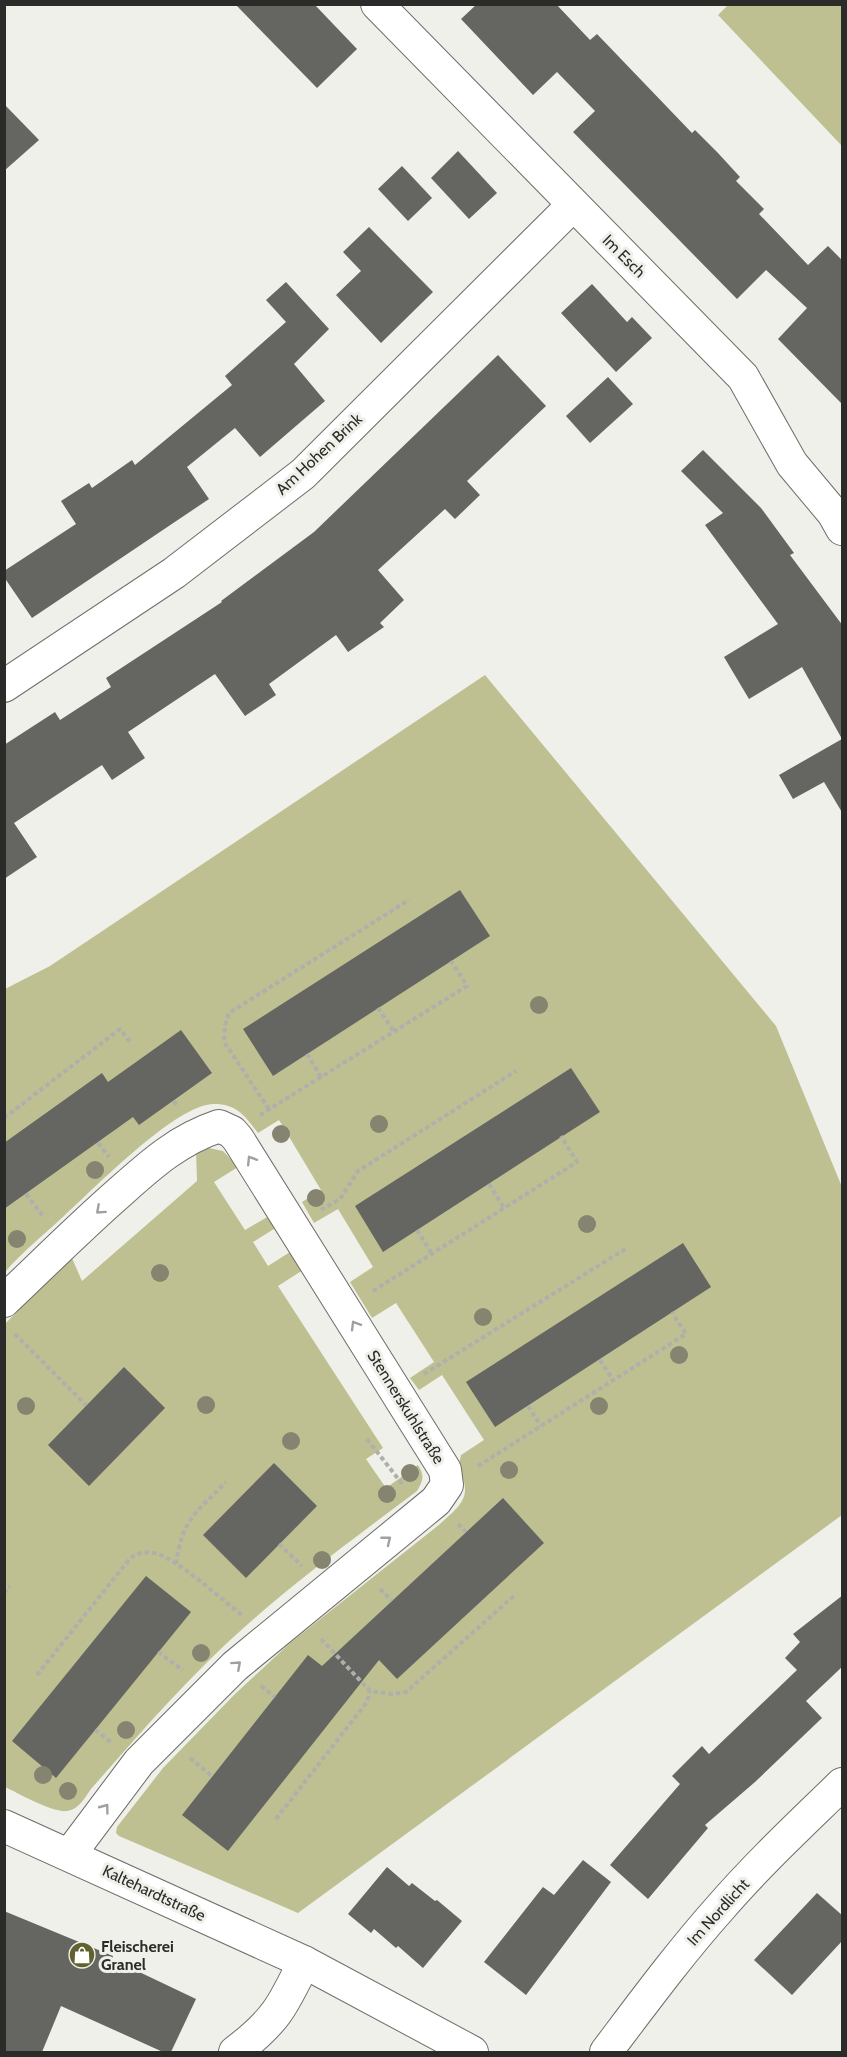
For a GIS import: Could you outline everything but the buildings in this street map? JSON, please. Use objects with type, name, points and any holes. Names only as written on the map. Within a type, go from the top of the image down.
[{"type":"street","name":"Im Esch","points":[[377,4],[743,377],[792,464],[833,513],[843,529]]},
{"type":"street","name":"Am Hohen Brink","points":[[4,686],[174,573],[303,474],[573,205]]},
{"type":"street","points":[[4,1301],[64,1243],[168,1151],[195,1134],[219,1126],[232,1132]]},
{"type":"street","name":"Stennerskuhlstraße","points":[[70,1854],[152,1749],[235,1666],[436,1501],[447,1485],[445,1470],[232,1132]]},
{"type":"street","name":"Im Nordlicht","points":[[606,2052],[663,1975],[721,1907],[843,1784]]},
{"type":"street","name":"Kaltehardtstraße","points":[[4,1826],[304,1962],[472,2052]]},
{"type":"street","points":[[235,2052],[257,2036],[274,2019],[304,1962]]},
{"type":"path","points":[[269,1109],[224,1042],[225,1025],[229,1013],[409,900]]},
{"type":"path","points":[[232,1132],[467,986],[451,961]]},
{"type":"path","points":[[378,1008],[394,1032]]},
{"type":"path","points":[[4,1118],[120,1029],[130,1042]]},
{"type":"path","points":[[307,1054],[321,1077]]},
{"type":"path","points":[[293,1226],[340,1199],[358,1171],[516,1071]]},
{"type":"path","points":[[345,1309],[577,1162],[561,1136]]},
{"type":"path","points":[[489,1184],[504,1208]]},
{"type":"path","points":[[417,1230],[432,1254]]},
{"type":"path","points":[[396,1392],[627,1248]]},
{"type":"path","points":[[447,1485],[686,1334],[672,1312]]},
{"type":"path","points":[[13,1332],[86,1405]]},
{"type":"path","points":[[600,1360],[613,1380]]},
{"type":"path","points":[[528,1406],[541,1426]]},
{"type":"path","points":[[367,1439],[424,1511]]},
{"type":"path","points":[[176,1564],[179,1542],[186,1524],[226,1482]]},
{"type":"path","points":[[37,1676],[132,1556],[150,1552],[166,1557],[176,1564],[270,1637]]},
{"type":"path","points":[[4,1593],[10,1586]]},
{"type":"path","points":[[369,1692],[392,1694],[406,1692],[413,1688],[514,1595]]},
{"type":"path","points":[[276,1819],[367,1702],[369,1692],[367,1687],[297,1614]]},
{"type":"green space","points":[[728,5],[842,5],[842,146],[718,15]]},
{"type":"green space","points":[[485,675],[776,1026],[842,1187],[842,1515],[298,1913],[119,1836],[116,1833],[117,1827],[163,1768],[234,1695],[290,1643],[456,1510],[465,1493],[459,1468],[461,1455],[484,1440],[442,1375],[419,1390],[410,1378],[434,1362],[396,1303],[372,1318],[350,1282],[373,1267],[338,1209],[314,1223],[302,1202],[321,1190],[279,1120],[258,1133],[240,1112],[229,1106],[214,1104],[198,1108],[179,1118],[136,1149],[5,1272],[5,989],[50,966]]},
{"type":"green space","points":[[209,1148],[223,1151],[238,1167],[214,1182],[245,1230],[269,1216],[277,1227],[253,1242],[268,1266],[290,1252],[303,1270],[278,1286],[383,1448],[366,1459],[386,1488],[418,1465],[422,1472],[422,1481],[417,1491],[310,1572],[227,1643],[186,1683],[81,1803],[71,1810],[61,1811],[5,1787],[5,1324],[71,1256],[82,1281],[197,1181],[196,1150]]},
{"type":"place","name":"Fleischerei Granel","points":[[82,1955]]}]
